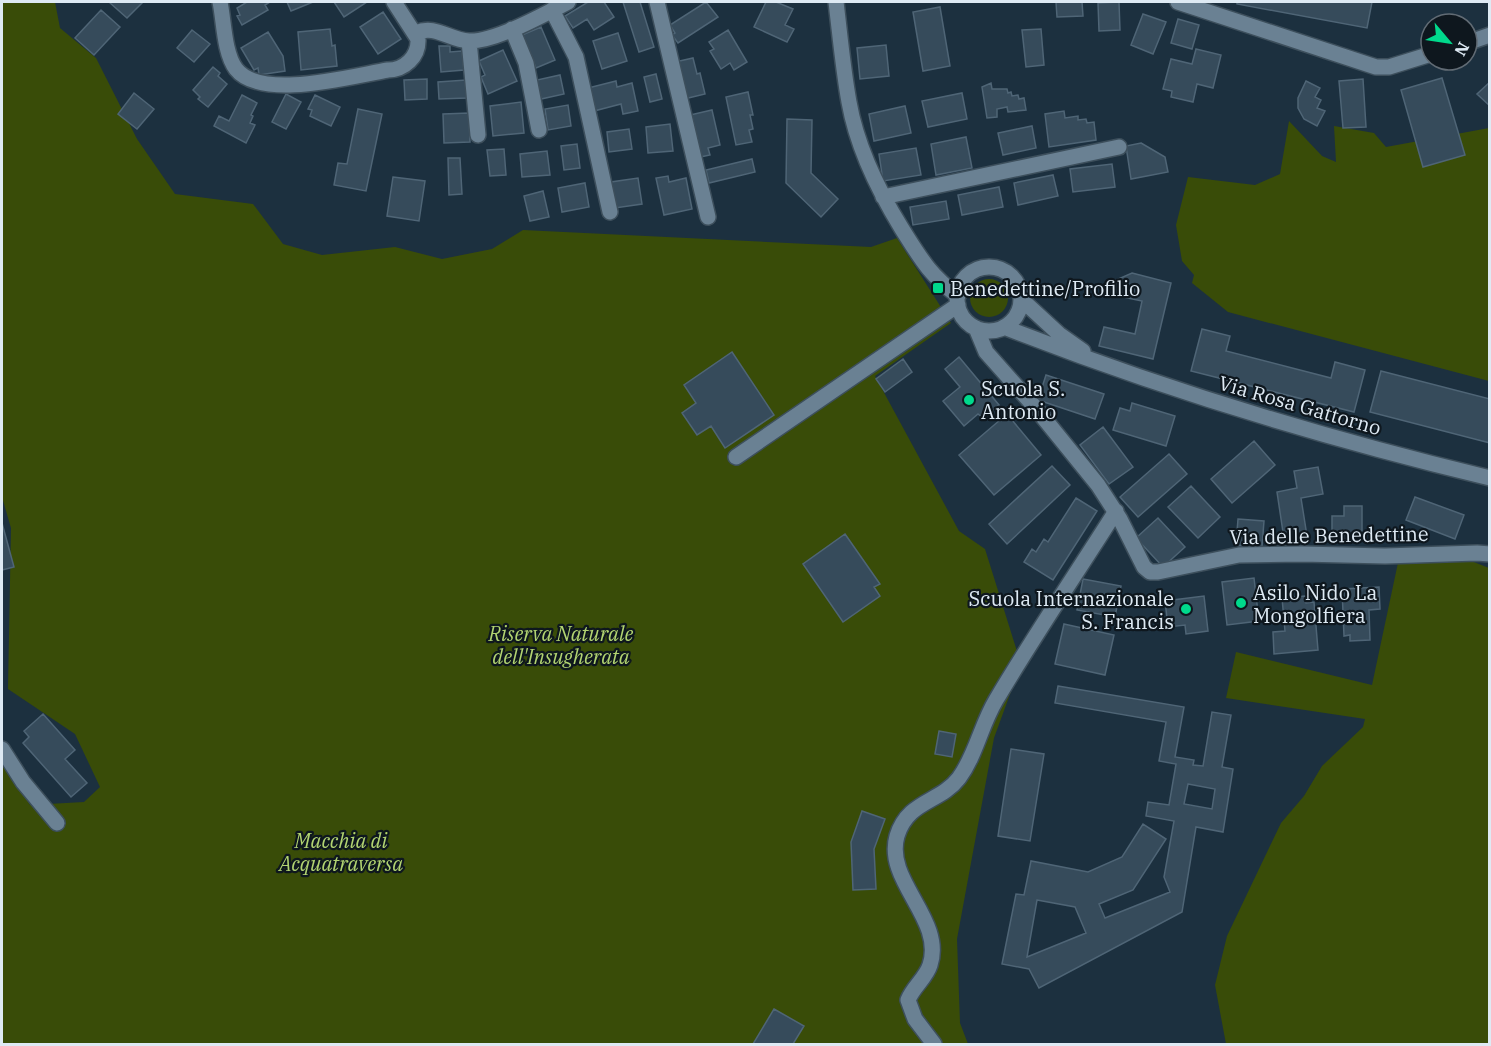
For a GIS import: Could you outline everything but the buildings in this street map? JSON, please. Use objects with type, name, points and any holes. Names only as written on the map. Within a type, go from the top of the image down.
[{"type":"street","points":[[221,3],[230,57],[236,68],[247,79],[261,84],[299,85],[398,70],[416,53],[418,45],[416,33],[393,2]]},
{"type":"street","points":[[416,33],[429,29],[469,41],[512,29],[568,2]]},
{"type":"street","points":[[657,2],[708,217]]},
{"type":"street","points":[[836,2],[849,103],[866,157],[883,197],[931,273],[958,301]]},
{"type":"street","points":[[1178,2],[1376,67],[1389,67],[1419,58]]},
{"type":"street","points":[[552,10],[576,57],[610,212]]},
{"type":"street","points":[[512,29],[525,63],[539,130]]},
{"type":"street","points":[[469,41],[477,135]]},
{"type":"street","points":[[883,197],[1119,147]]},
{"type":"street","points":[[990,267],[1006,272],[1015,280],[1021,299],[1017,313],[1004,327],[992,330],[976,328],[963,317],[958,301],[960,285],[967,276],[979,268],[990,267]]},
{"type":"street","name":"Via Rosa Gattorno","points":[[1021,299],[1059,334],[1102,364]]},
{"type":"street","points":[[736,457],[958,301]]},
{"type":"street","name":"Via Rosa Gattorno","points":[[1004,327],[1195,396],[1414,460],[1490,478]]},
{"type":"street","name":"Via delle Benedettine","points":[[976,328],[986,352],[1068,447],[1116,511],[1144,567],[1153,572],[1239,555],[1490,554]]},
{"type":"street","points":[[934,1044],[915,1019],[908,1000],[928,969],[931,947],[927,926],[899,867],[896,850],[898,834],[912,810],[947,790],[961,776],[995,701],[1116,511]]},
{"type":"street","points":[[2,749],[23,782],[57,823]]},
{"type":"green space","name":"Riserva Naturale dell'Insugherata","points":[[2,2],[55,2],[60,28],[96,58],[137,139],[175,194],[253,204],[283,244],[322,255],[395,247],[442,259],[492,249],[523,230],[871,247],[897,238],[951,323],[875,376],[959,531],[985,549],[1021,664],[994,738],[957,939],[960,1023],[968,1044],[2,1044],[2,759],[30,805],[84,802],[100,787],[75,734],[8,689],[11,528],[2,497]]},
{"type":"green space","points":[[1289,121],[1322,156],[1336,162],[1334,126],[1374,133],[1386,147],[1489,128],[1489,381],[1228,312],[1192,283],[1194,275],[1182,261],[1176,225],[1188,177],[1255,185],[1280,174]]},
{"type":"green space","points":[[989,279],[1003,284],[1008,298],[1003,312],[989,317],[975,312],[970,298],[975,284]]},
{"type":"green space","points":[[1461,557],[1489,568],[1489,1044],[1226,1044],[1215,985],[1227,936],[1281,823],[1304,796],[1322,766],[1363,727],[1365,719],[1226,698],[1236,652],[1372,685],[1399,558]]},
{"type":"place","name":"Benedettine/Profilio","points":[[938,288]]},
{"type":"place","name":"Scuola S. Antonio","points":[[969,400]]},
{"type":"place","name":"Asilo Nido La Mongolfiera","points":[[1241,603]]},
{"type":"place","name":"Scuola Internazionale S. Francis","points":[[1186,609]]},
{"type":"park label","name":"Macchia di Acquatraversa","points":[[341,852]]}]
